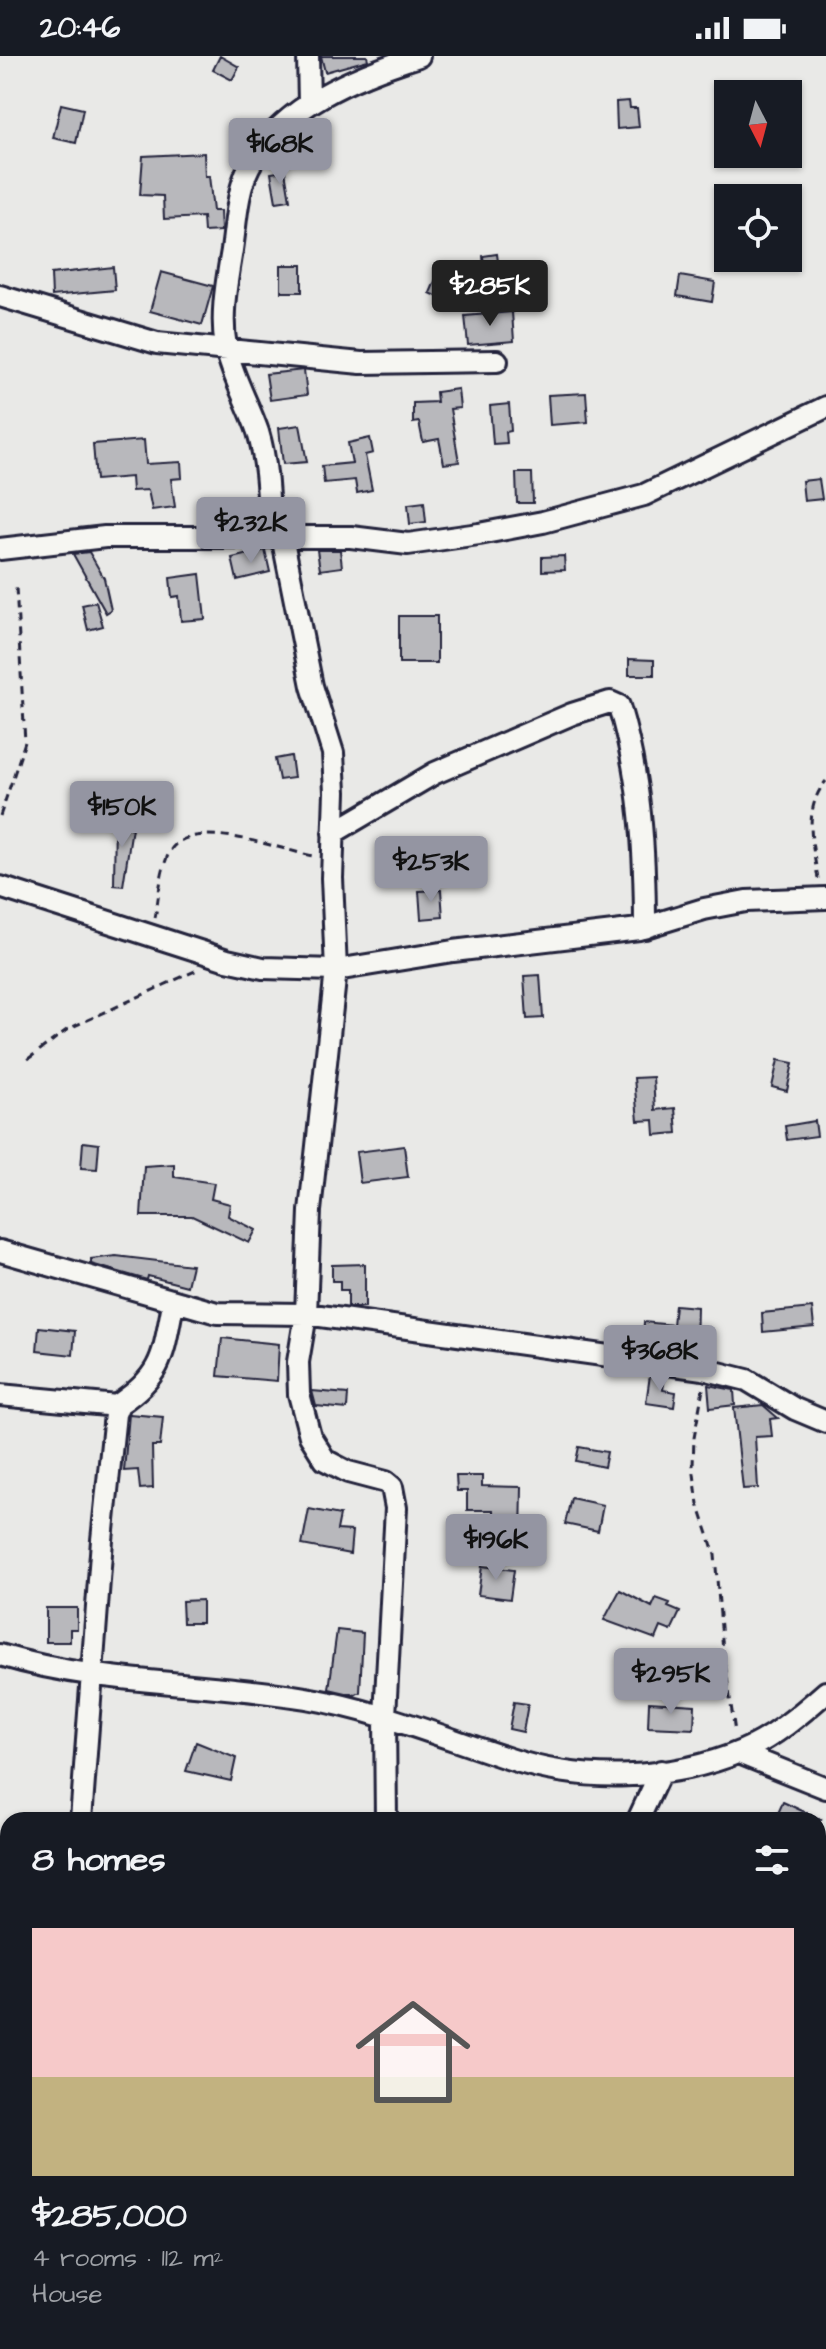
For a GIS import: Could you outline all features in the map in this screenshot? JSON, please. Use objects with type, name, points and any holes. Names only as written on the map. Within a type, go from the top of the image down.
[{"type":"street","points":[[308,56],[309,103]]},
{"type":"street","points":[[386,1812],[385,1716],[395,1558],[395,1496],[386,1482],[334,1466],[325,1460],[310,1436],[303,1417],[298,1362],[306,1314],[310,1211],[336,970],[333,753],[312,686],[276,536],[261,443],[226,348],[225,289],[241,190],[250,166],[268,141],[309,103],[354,78],[419,56]]},
{"type":"street","points":[[0,296],[157,343],[361,363],[497,361]]},
{"type":"street","points":[[0,549],[105,537],[351,537],[408,544],[543,522],[644,495],[826,407]]},
{"type":"street","points":[[333,833],[435,773],[572,714],[610,702],[619,706],[640,807],[645,928]]},
{"type":"street","points":[[0,887],[227,960],[263,968],[336,970],[453,951],[645,928],[735,903],[786,897],[824,899]]},
{"type":"street","points":[[0,1251],[173,1304],[217,1313],[306,1314],[703,1369],[747,1380],[795,1409],[826,1422]]},
{"type":"street","points":[[0,1395],[117,1406],[141,1390],[159,1364],[173,1304]]},
{"type":"street","points":[[82,1812],[102,1540],[117,1406]]},
{"type":"street","points":[[0,1655],[92,1676],[308,1698],[385,1716],[511,1759],[556,1770],[603,1775],[661,1771],[739,1753],[775,1733],[826,1692]]},
{"type":"street","points":[[739,1753],[826,1788]]},
{"type":"street","points":[[642,1812],[661,1771]]},
{"type":"path","points":[[0,816],[25,742],[16,587]]},
{"type":"path","points":[[824,899],[810,815],[812,802],[826,781]]},
{"type":"path","points":[[151,934],[168,854],[175,844],[197,835],[226,835],[333,860]]},
{"type":"path","points":[[28,1059],[68,1029],[172,978],[227,960]]},
{"type":"path","points":[[703,1369],[703,1401],[694,1438],[693,1466],[698,1504],[715,1555],[723,1651],[739,1753]]},
{"type":"building","points":[[220,56],[239,67],[232,80],[213,70]]},
{"type":"building","points":[[321,56],[367,56],[368,60],[325,72]]},
{"type":"building","points":[[629,101],[630,108],[637,108],[639,127],[617,129],[616,102]]},
{"type":"building","points":[[61,104],[83,109],[76,143],[53,138]]},
{"type":"building","points":[[204,153],[205,176],[209,176],[213,211],[220,211],[221,231],[204,232],[203,217],[164,219],[163,196],[140,195],[143,156]]},
{"type":"building","points":[[285,171],[290,200],[276,202],[271,173]]},
{"type":"building","points":[[497,254],[500,277],[485,279],[483,256]]},
{"type":"building","points":[[281,265],[302,265],[302,292],[281,292]]},
{"type":"building","points":[[113,267],[115,290],[52,296],[51,274]]},
{"type":"building","points":[[461,271],[447,301],[430,293],[439,272]]},
{"type":"building","points":[[161,272],[213,286],[202,325],[150,311]]},
{"type":"building","points":[[680,276],[715,282],[712,302],[677,296]]},
{"type":"building","points":[[512,312],[514,341],[468,345],[465,316]]},
{"type":"building","points":[[304,370],[307,395],[270,400],[266,374]]},
{"type":"building","points":[[458,389],[460,408],[450,409],[459,462],[444,464],[439,439],[423,442],[419,422],[413,423],[413,403],[437,402],[436,392]]},
{"type":"building","points":[[586,393],[588,422],[550,425],[548,395]]},
{"type":"building","points":[[509,404],[511,431],[506,432],[507,443],[493,444],[490,406]]},
{"type":"building","points":[[300,425],[307,462],[283,464],[279,428]]},
{"type":"building","points":[[370,438],[373,453],[365,455],[372,490],[357,493],[355,480],[324,483],[322,466],[352,463],[348,443]]},
{"type":"building","points":[[144,440],[146,464],[181,462],[182,478],[171,479],[175,507],[152,510],[148,490],[132,491],[131,477],[96,480],[93,444]]},
{"type":"building","points":[[516,473],[532,473],[533,503],[517,503]]},
{"type":"building","points":[[819,479],[822,499],[804,501],[802,481]]},
{"type":"building","points":[[424,502],[426,522],[410,524],[408,504]]},
{"type":"building","points":[[265,550],[270,572],[237,580],[232,558]]},
{"type":"building","points":[[317,550],[340,550],[342,567],[320,570]]},
{"type":"building","points":[[89,552],[104,578],[111,610],[106,613],[73,554]]},
{"type":"building","points":[[564,556],[565,570],[542,571],[542,557]]},
{"type":"building","points":[[200,574],[205,619],[181,621],[179,596],[172,597],[170,578]]},
{"type":"building","points":[[96,602],[103,626],[88,630],[82,605]]},
{"type":"building","points":[[399,616],[437,616],[437,663],[399,663]]},
{"type":"building","points":[[629,659],[654,660],[654,675],[629,675]]},
{"type":"building","points":[[291,756],[294,778],[279,780],[275,759]]},
{"type":"building","points":[[115,818],[133,821],[123,886],[114,885]]},
{"type":"building","points":[[441,890],[443,917],[421,919],[419,891]]},
{"type":"building","points":[[540,975],[543,1018],[527,1019],[524,976]]},
{"type":"building","points":[[778,1060],[793,1063],[787,1091],[772,1087]]},
{"type":"building","points":[[653,1077],[655,1110],[675,1108],[677,1133],[655,1135],[654,1120],[638,1121],[634,1078]]},
{"type":"building","points":[[815,1121],[817,1136],[787,1140],[785,1126]]},
{"type":"building","points":[[83,1142],[99,1144],[97,1169],[81,1168]]},
{"type":"building","points":[[404,1146],[408,1177],[360,1183],[356,1152]]},
{"type":"building","points":[[174,1164],[174,1177],[214,1183],[211,1199],[230,1204],[228,1216],[256,1230],[249,1243],[192,1216],[141,1216],[144,1166]]},
{"type":"building","points":[[116,1256],[192,1265],[187,1286],[148,1276],[147,1280],[91,1264],[91,1259]]},
{"type":"building","points":[[365,1264],[365,1307],[348,1307],[348,1290],[340,1290],[340,1281],[332,1281],[332,1265]]},
{"type":"building","points":[[675,1305],[697,1307],[696,1347],[643,1338],[644,1322],[673,1325]]},
{"type":"building","points":[[812,1308],[814,1327],[763,1332],[762,1313]]},
{"type":"building","points":[[39,1327],[75,1331],[73,1355],[37,1351]]},
{"type":"building","points":[[222,1338],[279,1344],[277,1381],[218,1376]]},
{"type":"building","points":[[650,1375],[665,1377],[663,1390],[676,1392],[674,1407],[646,1403]]},
{"type":"building","points":[[708,1385],[734,1390],[735,1405],[710,1408]]},
{"type":"building","points":[[312,1391],[348,1394],[347,1409],[316,1406]]},
{"type":"building","points":[[763,1405],[778,1418],[770,1419],[772,1436],[755,1437],[758,1488],[743,1489],[734,1408]]},
{"type":"building","points":[[129,1414],[163,1417],[160,1446],[152,1446],[153,1488],[140,1489],[138,1470],[124,1471]]},
{"type":"building","points":[[579,1447],[607,1452],[604,1467],[576,1461]]},
{"type":"building","points":[[456,1476],[482,1476],[482,1486],[522,1487],[521,1538],[493,1538],[493,1510],[467,1510],[467,1491],[457,1491]]},
{"type":"building","points":[[571,1498],[603,1505],[598,1531],[565,1524]]},
{"type":"building","points":[[309,1509],[340,1515],[337,1530],[352,1531],[350,1554],[302,1545]]},
{"type":"building","points":[[482,1566],[514,1570],[510,1599],[478,1595]]},
{"type":"building","points":[[620,1590],[652,1607],[656,1598],[670,1603],[668,1607],[680,1612],[671,1631],[661,1627],[656,1639],[604,1620]]},
{"type":"building","points":[[202,1600],[202,1623],[183,1623],[182,1601]]},
{"type":"building","points":[[46,1608],[77,1608],[77,1629],[70,1629],[70,1642],[46,1642]]},
{"type":"building","points":[[337,1630],[363,1633],[360,1692],[355,1695],[329,1689]]},
{"type":"building","points":[[514,1702],[528,1704],[523,1732],[509,1729]]},
{"type":"building","points":[[649,1702],[695,1705],[694,1729],[648,1727]]},
{"type":"building","points":[[196,1742],[236,1758],[231,1781],[186,1771]]},
{"type":"building","points":[[783,1802],[805,1812],[779,1812]]}]
